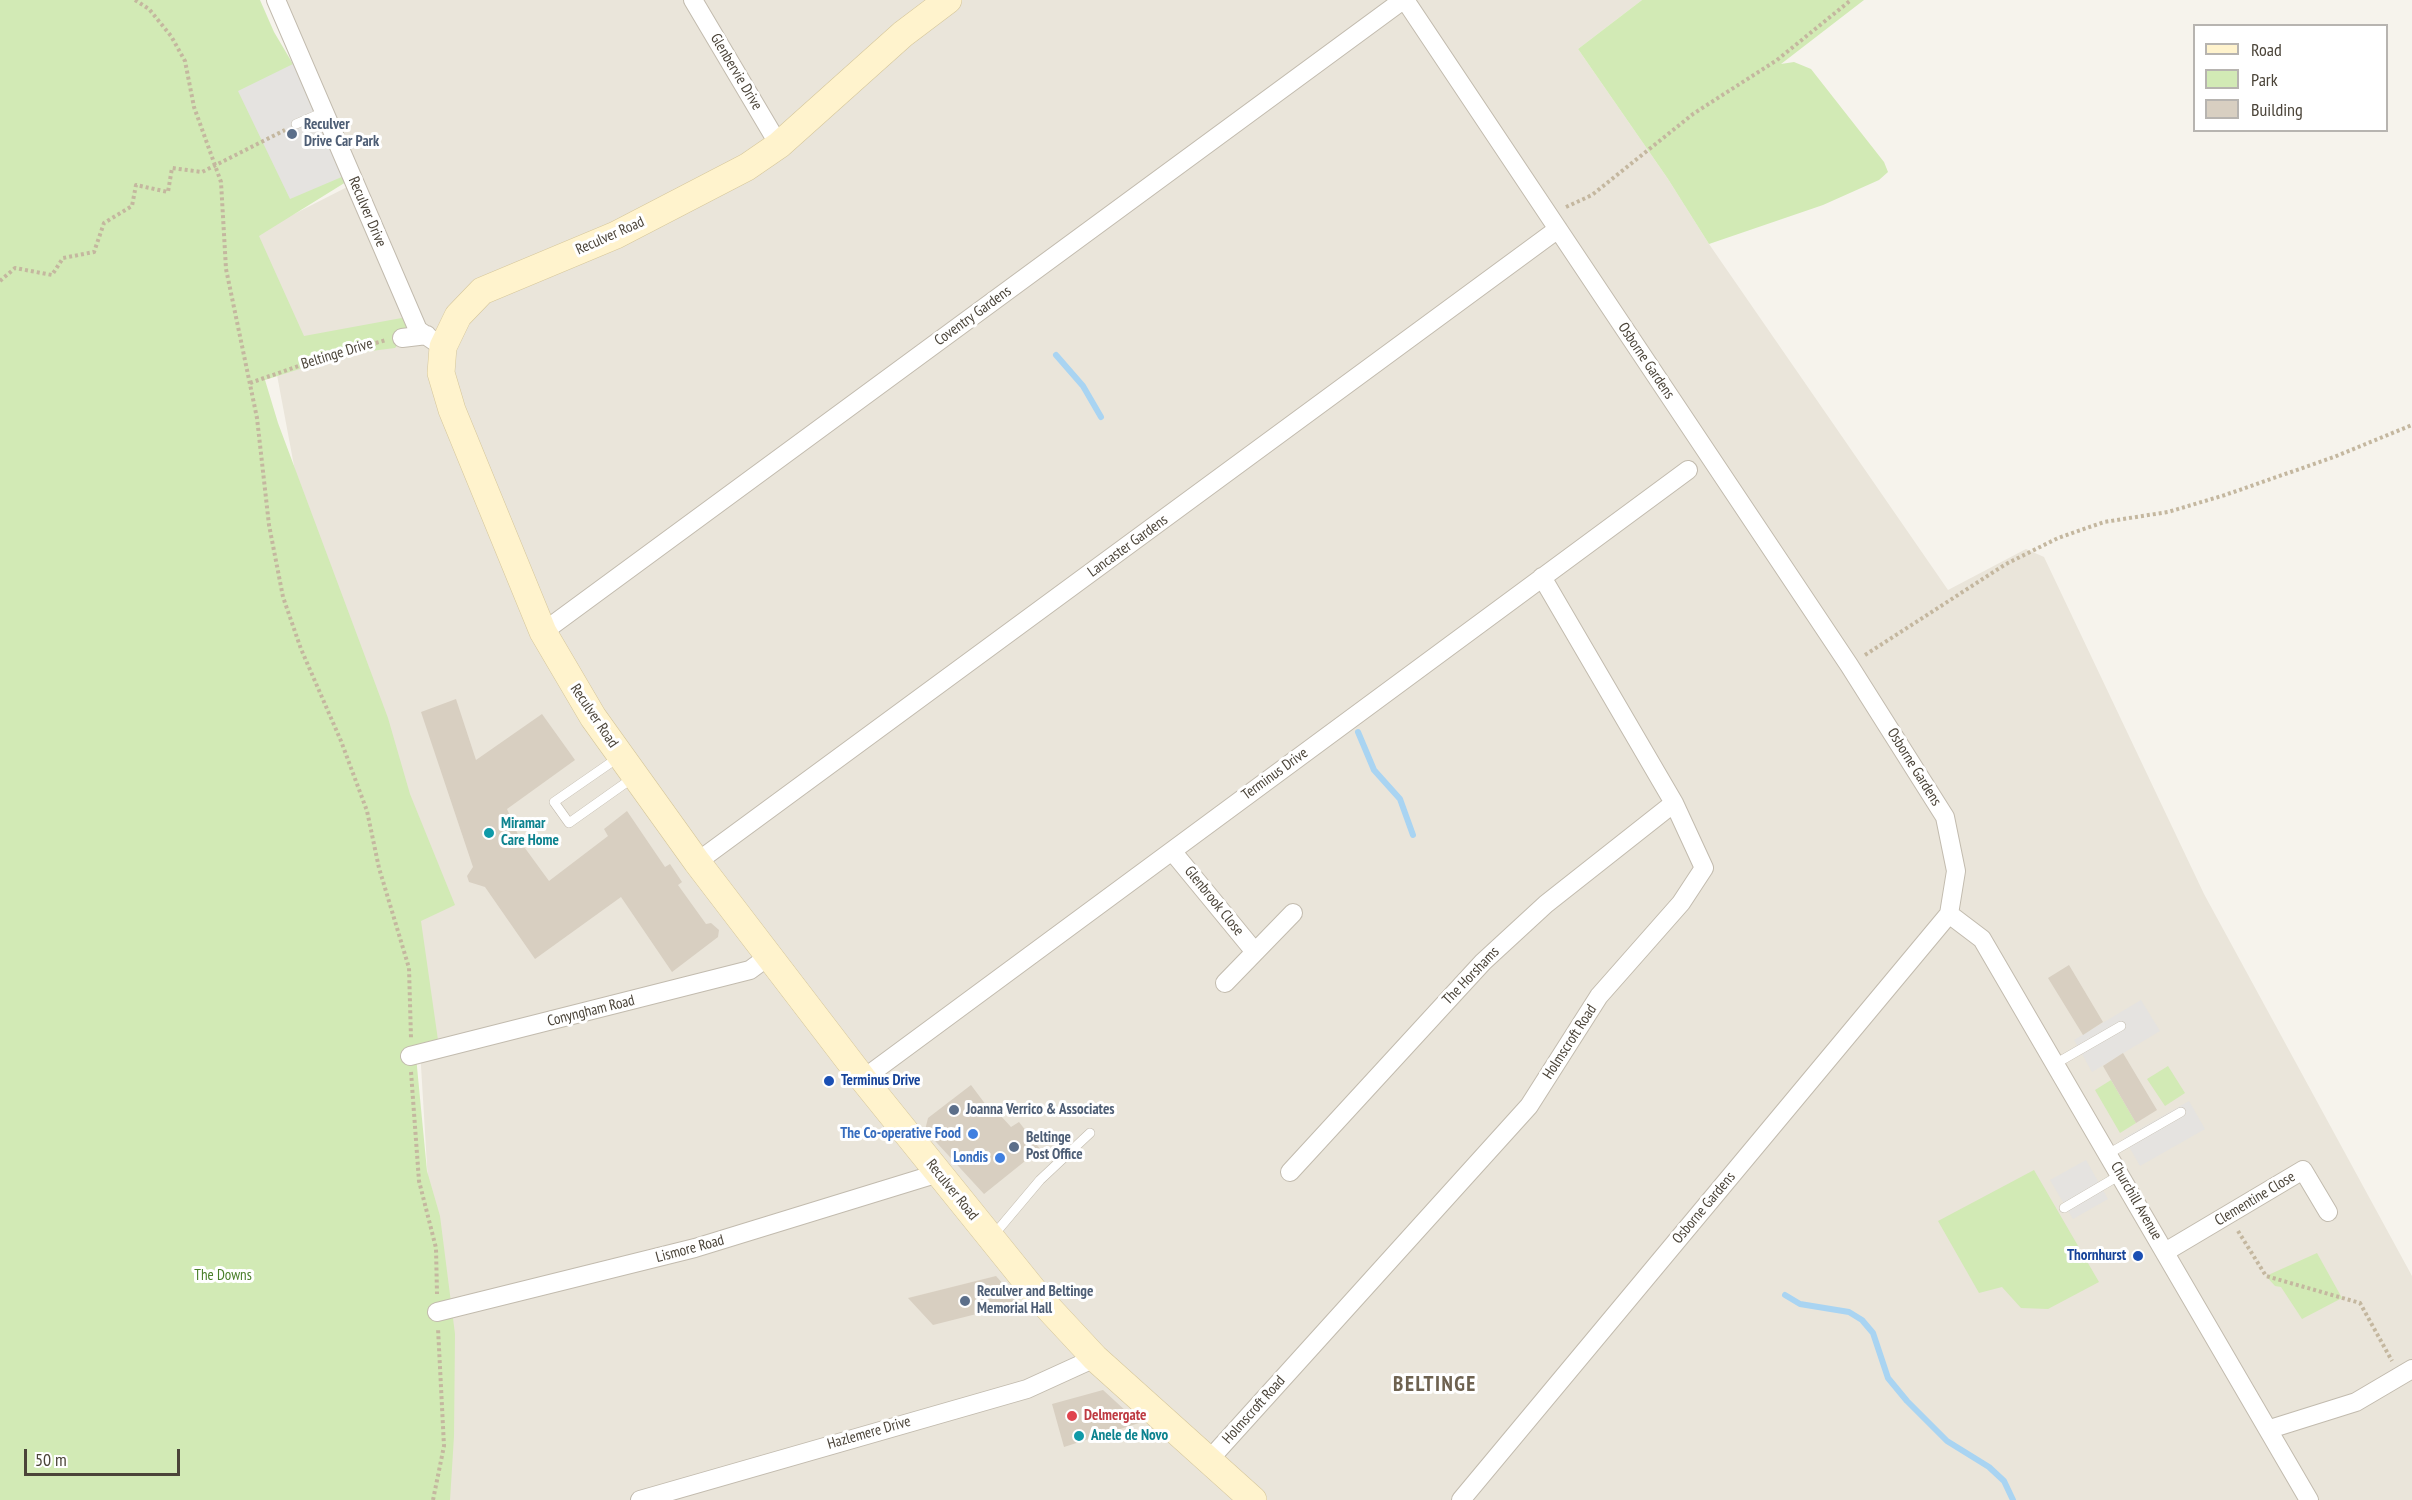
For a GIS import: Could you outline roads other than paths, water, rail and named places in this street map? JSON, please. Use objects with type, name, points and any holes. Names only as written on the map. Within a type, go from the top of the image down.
[{"type":"street","name":"Reculver Drive","points":[[276,0],[418,330],[435,341]]},
{"type":"street","name":"Glenbervie Drive","points":[[693,0],[779,145]]},
{"type":"street","name":"Reculver Road","points":[[948,0],[903,34],[779,145],[719,182],[616,235],[482,291],[435,341],[441,373],[452,410],[543,632],[567,677],[697,862],[863,1079],[1042,1301],[1095,1358],[1254,1500]]},
{"type":"street","name":"Osborne Gardens","points":[[1404,0],[1849,665],[1945,817],[1956,871],[1949,914],[1461,1500]]},
{"type":"street","name":"Coventry Gardens","points":[[543,632],[1404,0]]},
{"type":"street","name":"Lancaster Gardens","points":[[697,862],[1554,223]]},
{"type":"street","points":[[402,338],[435,341]]},
{"type":"street","name":"Terminus Drive","points":[[863,1079],[1688,470]]},
{"type":"street","name":"Holmscroft Road","points":[[1209,1460],[1528,1106],[1599,996],[1681,903],[1704,868],[1674,803],[1542,577]]},
{"type":"street","name":"The Horshams","points":[[1290,1172],[1482,962],[1546,904],[1674,803]]},
{"type":"street","name":"Glenbrook Close","points":[[1172,851],[1255,952]]},
{"type":"street","name":"Glenbrook Close","points":[[1225,983],[1293,913]]},
{"type":"street","name":"Churchill Avenue","points":[[1949,914],[1982,939],[2270,1429],[2309,1500]]},
{"type":"street","name":"Conyngham Road","points":[[410,1056],[750,970],[769,956]]},
{"type":"street","name":"Clementine Close","points":[[2165,1252],[2303,1170],[2328,1212]]},
{"type":"street","name":"Lismore Road","points":[[437,1312],[695,1248],[939,1173]]},
{"type":"street","name":"Hazlemere Drive","points":[[640,1500],[1027,1389],[1095,1358]]},
{"type":"street","points":[[2270,1429],[2356,1402],[2406,1372]]},
{"type":"lane","points":[[296,124],[324,112]]},
{"type":"lane","points":[[629,766],[569,823],[554,802],[629,766]]},
{"type":"lane","points":[[2055,1064],[2121,1026]]},
{"type":"lane","points":[[2108,1154],[2181,1112]]},
{"type":"lane","points":[[991,1239],[1040,1180],[1090,1133]]},
{"type":"lane","points":[[2064,1208],[2121,1175]]},
{"type":"waterway","points":[[1056,355],[1083,386],[1101,417]]},
{"type":"waterway","points":[[1358,732],[1374,770],[1400,799],[1413,835]]},
{"type":"waterway","points":[[1785,1295],[1800,1304],[1849,1312],[1862,1320],[1873,1333],[1888,1378],[1907,1401],[1947,1441],[1989,1467],[2004,1481],[2013,1500]]},
{"type":"place","name":"Reculver Drive Car Park","points":[[292,134]]},
{"type":"place","name":"Miramar Care Home","points":[[489,833]]},
{"type":"place","name":"Terminus Drive","points":[[829,1081]]},
{"type":"place","name":"Joanna Verrico & Associates","points":[[954,1110]]},
{"type":"place","name":"The Co-operative Food","points":[[973,1134]]},
{"type":"place","name":"Beltinge Post Office","points":[[1014,1147]]},
{"type":"place","name":"Londis","points":[[1000,1158]]},
{"type":"place","name":"Thornhurst","points":[[2138,1256]]},
{"type":"place","name":"Reculver and Beltinge Memorial Hall","points":[[965,1301]]},
{"type":"place","name":"Delmergate","points":[[1072,1416]]},
{"type":"place","name":"Anele de Novo","points":[[1079,1436]]},
{"type":"district","name":"BELTINGE","points":[[1435,1385]]},
{"type":"park label","name":"The Downs","points":[[223,1276]]}]
